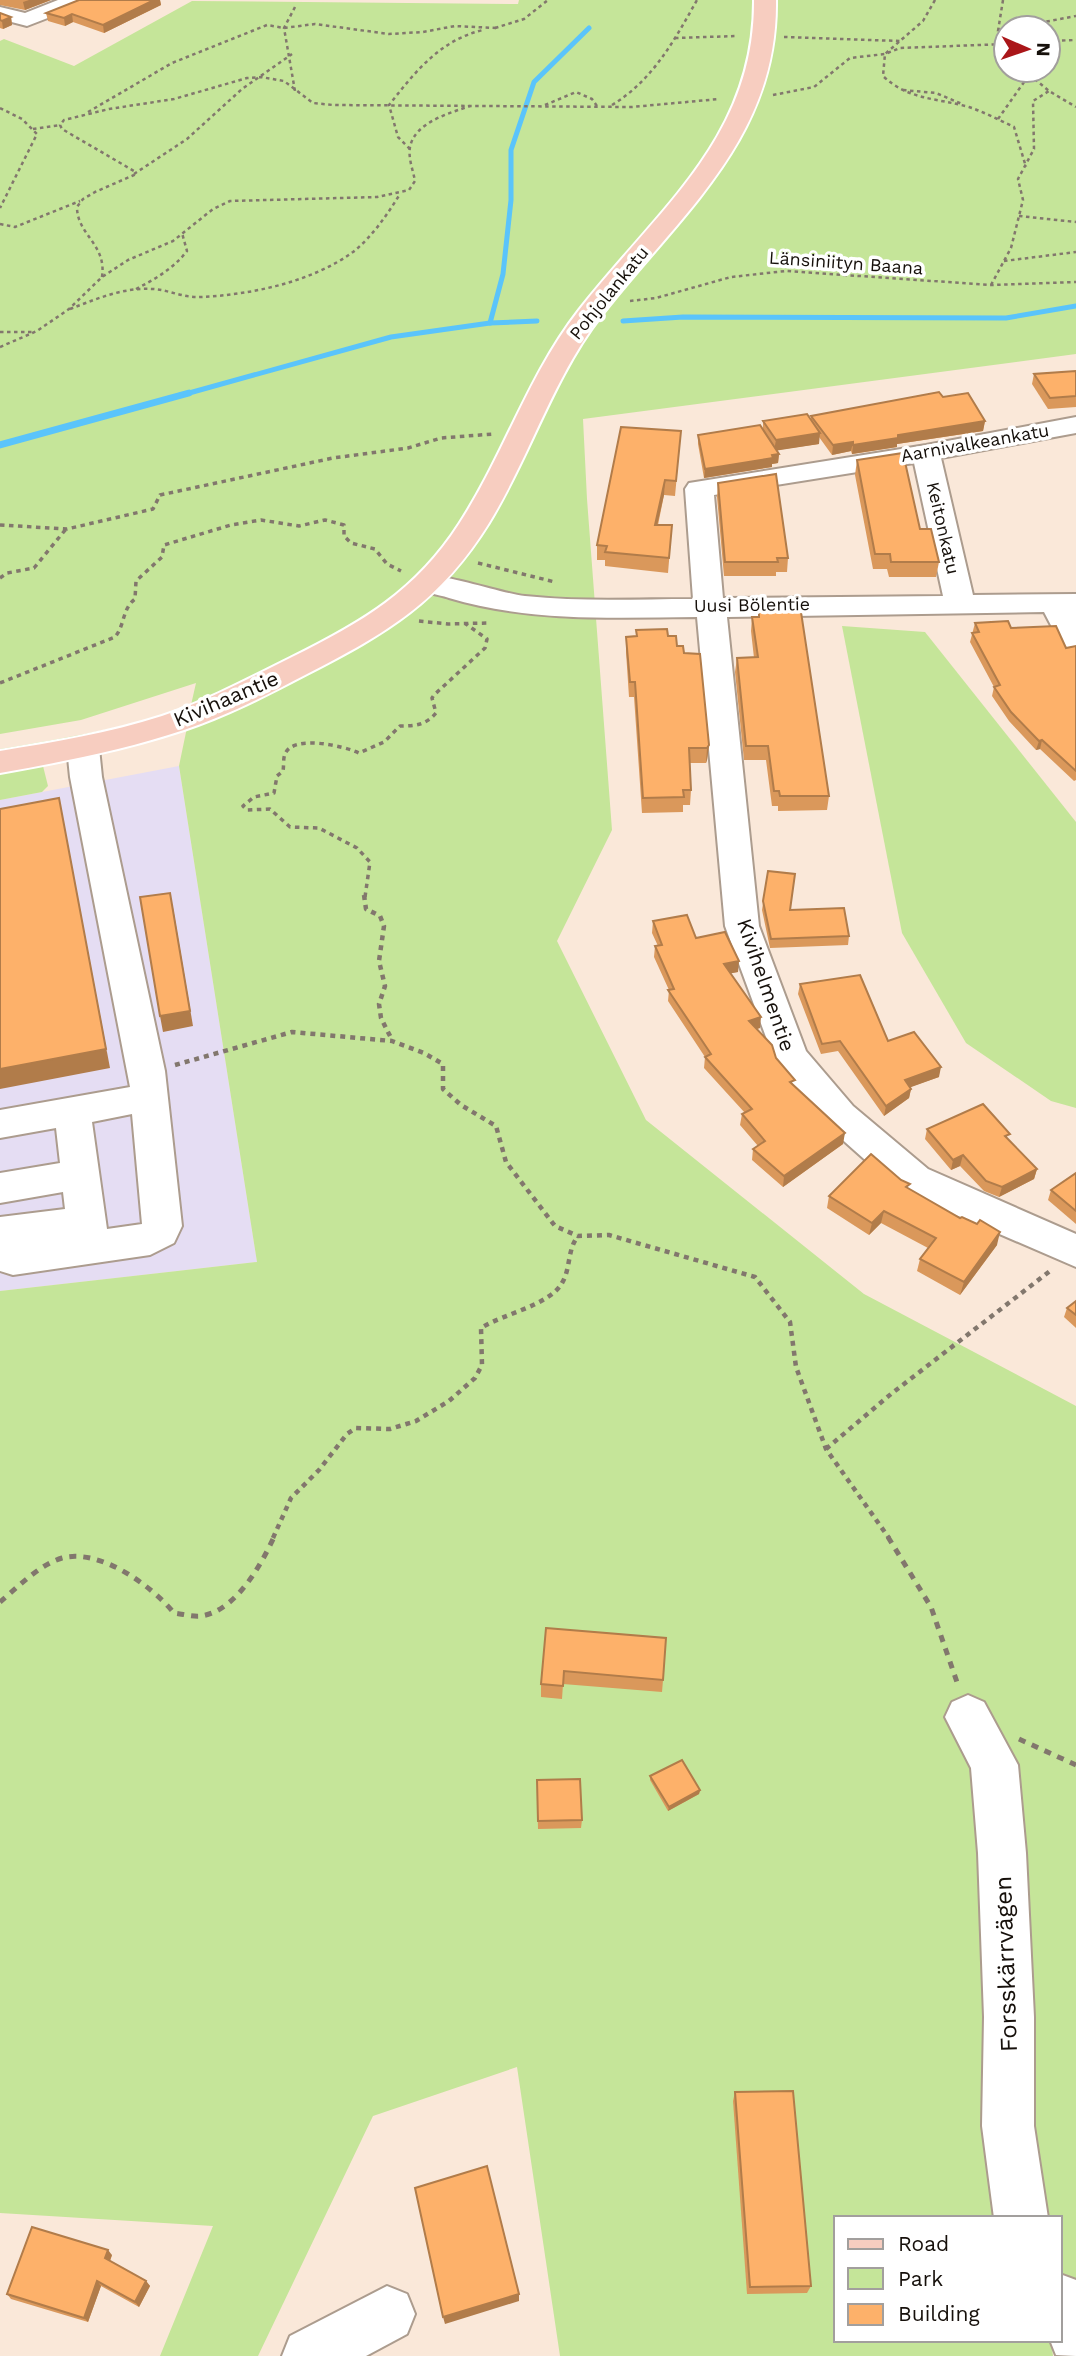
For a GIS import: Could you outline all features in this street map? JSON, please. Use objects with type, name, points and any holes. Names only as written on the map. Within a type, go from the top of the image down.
[{"type":"main road","name":"Pohjolankatu","points":[[430,583],[481,512],[565,348],[604,296],[710,170],[736,128],[759,68],[764,36],[765,0]]},
{"type":"main road","name":"Kivihaantie","points":[[0,762],[83,748],[156,729],[237,698],[335,648],[387,617],[430,583]]},
{"type":"street","points":[[0,13],[27,20],[77,0]]},
{"type":"street","name":"Aarnivalkeankatu","points":[[709,605],[699,488],[926,453],[1076,425]]},
{"type":"street","name":"Keitonkatu","points":[[926,453],[960,603]]},
{"type":"street","name":"Uusi Bölentie","points":[[430,583],[471,595],[524,605],[605,609],[709,605],[1067,603]]},
{"type":"street","points":[[1067,603],[1061,619],[1076,645]]},
{"type":"street","name":"Kivihelmentie","points":[[709,605],[742,926],[790,1057],[840,1116],[914,1180],[1076,1251]]},
{"type":"street","points":[[5,1232],[13,1259],[89,1234],[150,1239],[160,1232],[163,1209],[149,1084],[78,802],[83,748]]},
{"type":"street","points":[[0,1124],[72,1110],[149,1084]]},
{"type":"street","points":[[72,1110],[89,1234]]},
{"type":"street","points":[[0,1188],[81,1174]]},
{"type":"street","name":"Forsskärrvägen","points":[[968,1717],[994,1765],[1002,1853],[1009,2017],[1008,2126],[1021,2216]]},
{"type":"street","points":[[1062,2305],[1076,2335]]},
{"type":"street","points":[[310,2356],[387,2314]]},
{"type":"path","points":[[389,105],[418,69],[460,35],[511,26],[538,11],[548,0]]},
{"type":"path","points":[[32,129],[60,125],[64,120],[84,114],[174,99],[247,78],[261,77],[284,81],[295,92],[313,103],[614,105],[633,92],[667,52],[697,0]]},
{"type":"path","points":[[935,0],[923,21],[885,54],[883,76],[899,90],[929,102],[970,108]]},
{"type":"path","points":[[284,28],[295,7]]},
{"type":"path","points":[[84,114],[172,63],[241,33],[267,25],[284,28],[298,24],[315,24],[389,34],[423,32],[455,26],[496,28]]},
{"type":"path","points":[[284,28],[290,40],[292,54],[288,69],[295,92]]},
{"type":"path","points":[[675,38],[764,36],[900,39]]},
{"type":"path","points":[[900,39],[900,48]]},
{"type":"path","points":[[885,54],[900,48],[992,46]]},
{"type":"path","points":[[0,224],[15,226],[81,201],[134,175],[187,139],[242,89],[292,54]]},
{"type":"path","points":[[998,119],[1007,110],[1014,90],[1020,84]]},
{"type":"path","points":[[1041,84],[1075,105]]},
{"type":"path","points":[[899,90],[936,93],[1014,127],[1026,167]]},
{"type":"path","points":[[991,285],[1011,248],[1023,200],[1018,179],[1034,149],[1033,101],[1049,90]]},
{"type":"path","points":[[544,105],[576,92],[588,96],[597,106]]},
{"type":"path","points":[[721,107],[726,98]]},
{"type":"path","points":[[0,347],[37,331],[69,309],[102,277],[128,260],[173,241],[214,209],[230,201],[358,198],[400,194],[410,190],[415,181],[410,149],[398,137],[389,105]]},
{"type":"path","points":[[410,149],[421,131],[433,122],[475,105]]},
{"type":"path","points":[[0,108],[22,119],[37,134],[0,208]]},
{"type":"path","points":[[60,125],[89,146],[134,171],[134,175]]},
{"type":"path","points":[[69,309],[102,297],[135,290],[153,289],[199,297],[271,286],[308,274],[352,252],[391,209],[400,194]]},
{"type":"path","points":[[81,201],[77,209],[78,218],[102,252],[106,265],[102,277]]},
{"type":"path","points":[[1019,216],[1076,222]]},
{"type":"path","points":[[135,290],[170,271],[182,259],[187,251],[182,233]]},
{"type":"path","points":[[1003,261],[1076,252]]},
{"type":"path","name":"Länsiniityn Baana","points":[[604,296],[649,302],[700,285],[754,272],[786,271],[991,285],[1076,282]]},
{"type":"path","points":[[0,332],[37,331]]},
{"type":"path","points":[[0,525],[67,528],[152,509],[160,495],[267,470],[408,448],[441,438],[493,434]]},
{"type":"path","points":[[0,683],[115,637],[121,631],[127,605],[135,599],[136,581],[162,557],[164,545],[230,525],[261,520],[299,526],[334,520],[344,525],[344,536],[351,543],[376,549],[387,564],[401,571]]},
{"type":"path","points":[[0,578],[7,573],[34,568],[67,528]]},
{"type":"path","points":[[393,1041],[381,1018],[379,1004],[384,986],[379,961],[384,926],[380,916],[366,909],[364,902],[370,862],[357,848],[319,828],[290,827],[270,809],[247,810],[243,806],[254,797],[274,793],[277,776],[283,771],[285,753],[293,746],[313,743],[346,747],[359,753],[384,742],[400,726],[418,726],[429,722],[436,713],[432,698],[436,691],[455,674],[460,673],[468,662],[477,659],[487,644],[487,639],[466,624]]},
{"type":"path","points":[[149,1084],[213,1056],[292,1032],[393,1041],[425,1053],[443,1064],[443,1088],[461,1105],[496,1126],[506,1162],[555,1226],[578,1236],[609,1235],[755,1277],[790,1322],[796,1367],[826,1449],[887,1535],[931,1607],[968,1717]]},
{"type":"path","points":[[0,1602],[38,1572],[63,1558],[91,1560],[136,1577],[157,1593],[174,1613],[203,1616],[228,1604],[253,1573],[272,1541],[294,1493],[315,1475],[352,1430],[406,1426],[428,1415],[462,1391],[481,1371],[481,1328],[559,1288],[567,1270],[571,1242],[578,1236]]},
{"type":"path","points":[[826,1449],[891,1394],[1076,1251]]},
{"type":"shaded area","points":[[179,766],[257,1262],[0,1291],[0,800]]},
{"type":"green space","points":[[519,0],[1076,0],[1076,354],[583,419],[612,830],[557,941],[646,1120],[864,1294],[1076,1406],[1076,2313],[1062,2328],[1062,2216],[834,2216],[834,2342],[1051,2342],[1053,2356],[560,2356],[517,2067],[373,2116],[258,2356],[160,2356],[213,2226],[0,2213],[0,1291],[257,1262],[179,766],[190,713],[0,755],[0,749],[120,726],[191,705],[196,683],[81,720],[0,734],[0,41],[4,39],[74,66],[192,1],[518,4]]},
{"type":"green space","points":[[842,626],[925,632],[1076,822],[1076,1108],[1051,1101],[966,1043],[902,933]]},
{"type":"green space","points":[[43,766],[48,786],[42,792],[0,800],[0,773]]},
{"type":"building","points":[[79,0],[154,0],[103,25],[72,14],[64,18],[46,13]]},
{"type":"building","points":[[0,13],[11,17],[2,21]]},
{"type":"building","points":[[1076,371],[1076,396],[1050,398],[1034,374]]},
{"type":"building","points":[[939,392],[943,397],[968,393],[985,421],[898,435],[898,438],[853,445],[853,442],[833,445],[811,416]]},
{"type":"building","points":[[807,414],[820,433],[776,440],[763,421]]},
{"type":"building","points":[[760,425],[779,454],[772,455],[773,458],[705,469],[698,435]]},
{"type":"building","points":[[621,427],[681,431],[676,481],[665,480],[655,525],[672,525],[669,558],[605,552],[607,546],[597,545]]},
{"type":"building","points":[[903,453],[920,529],[931,529],[939,562],[891,562],[890,554],[875,554],[857,460]]},
{"type":"building","points":[[776,474],[788,558],[777,558],[778,562],[725,562],[718,483]]},
{"type":"building","points":[[759,612],[801,612],[829,796],[780,796],[779,791],[774,791],[768,746],[746,746],[737,658],[758,657],[752,617],[759,617]]},
{"type":"building","points":[[1008,621],[1011,628],[1056,626],[1066,648],[1076,646],[1076,771],[1042,740],[1039,741],[1011,712],[994,687],[1000,685],[972,633],[979,632],[975,623]]},
{"type":"building","points":[[667,629],[668,636],[676,636],[677,646],[683,646],[684,653],[700,654],[709,745],[707,748],[689,748],[691,790],[683,790],[684,797],[643,798],[635,682],[630,682],[626,637],[637,636],[636,630]]},
{"type":"building","points":[[59,798],[106,1049],[0,1069],[0,809]]},
{"type":"building","points":[[768,871],[795,874],[790,910],[844,908],[849,936],[771,939],[763,901]]},
{"type":"building","points":[[170,893],[190,1011],[160,1016],[140,897]]},
{"type":"building","points":[[687,915],[696,938],[725,932],[739,961],[724,964],[761,1017],[749,1021],[772,1045],[776,1058],[795,1080],[790,1082],[845,1133],[784,1176],[753,1149],[765,1141],[742,1114],[752,1109],[705,1057],[711,1054],[668,990],[674,989],[655,946],[662,945],[653,921]]},
{"type":"building","points":[[860,975],[888,1041],[914,1032],[941,1067],[905,1080],[911,1089],[886,1106],[840,1041],[822,1044],[800,984]]},
{"type":"building","points":[[983,1104],[1010,1134],[1005,1136],[1037,1169],[1002,1187],[986,1181],[963,1155],[953,1160],[927,1129]]},
{"type":"building","points":[[871,1154],[901,1180],[910,1184],[906,1187],[960,1218],[977,1224],[980,1220],[1000,1232],[964,1282],[920,1259],[936,1238],[884,1211],[872,1223],[829,1196]]},
{"type":"building","points":[[1076,1173],[1076,1211],[1051,1190]]},
{"type":"building","points":[[1076,1301],[1076,1315],[1067,1308]]},
{"type":"building","points":[[546,1628],[666,1638],[663,1680],[564,1671],[563,1686],[541,1684]]},
{"type":"building","points":[[682,1760],[700,1790],[669,1807],[650,1776]]},
{"type":"building","points":[[580,1779],[582,1820],[538,1821],[537,1780]]},
{"type":"building","points":[[793,2091],[811,2286],[750,2287],[735,2092]]},
{"type":"building","points":[[487,2166],[519,2294],[443,2317],[415,2188]]},
{"type":"building","points":[[32,2227],[108,2250],[105,2258],[146,2281],[135,2302],[97,2281],[84,2318],[7,2294]]},
{"type":"waterway","points":[[490,323],[503,274],[511,200],[511,150],[534,82],[589,28]]},
{"type":"waterway","points":[[623,321],[683,317],[1006,318],[1076,306]]},
{"type":"waterway","points":[[490,323],[537,321]]},
{"type":"waterway","points":[[182,395],[391,337],[490,323]]},
{"type":"waterway","points":[[0,445],[189,393]]}]
